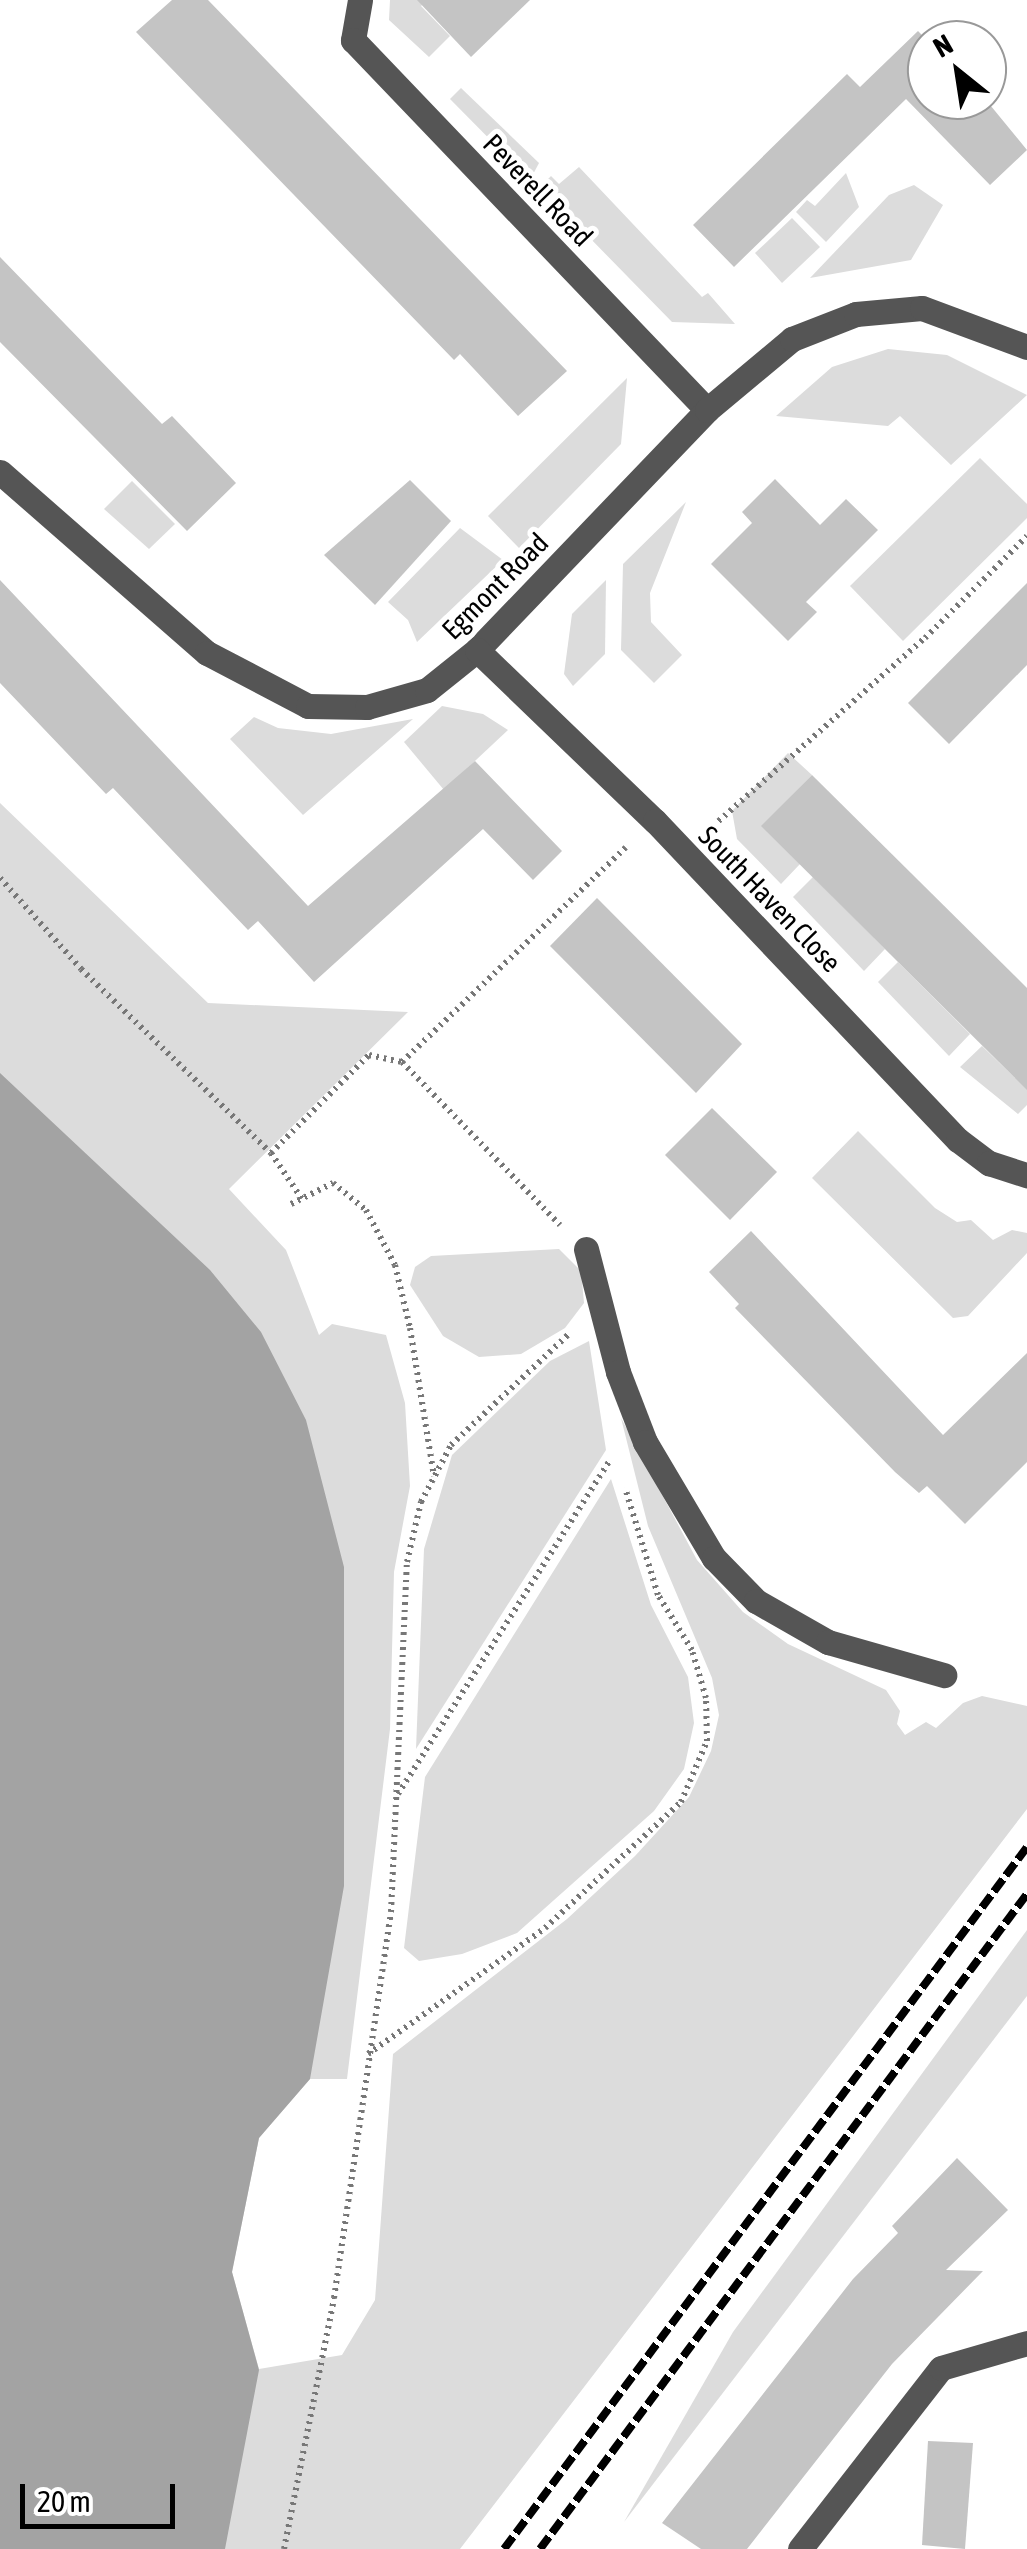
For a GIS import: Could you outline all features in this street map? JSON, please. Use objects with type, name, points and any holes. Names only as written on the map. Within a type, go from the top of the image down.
[{"type":"street","name":"Peverell Road","points":[[360,0],[353,40],[708,410]]},
{"type":"street","name":"Egmont Road","points":[[0,472],[207,653],[278,696],[340,709],[400,700],[427,690],[477,650],[708,410],[770,353],[856,314],[922,308],[1027,347]]},
{"type":"street","name":"South Haven Close","points":[[477,650],[654,821],[958,1140],[990,1163],[1027,1174]]},
{"type":"street","points":[[586,1249],[618,1372],[645,1442],[714,1558],[756,1601],[828,1642],[944,1675]]},
{"type":"street","points":[[800,2549],[941,2368],[1027,2343]]},
{"type":"path","points":[[402,1062],[654,821],[720,826],[1027,536]]},
{"type":"path","points":[[0,878],[81,970],[271,1153],[302,1199]]},
{"type":"path","points":[[271,1153],[369,1055],[402,1062],[586,1249]]},
{"type":"path","points":[[292,1204],[333,1183],[366,1210],[394,1265],[434,1477]]},
{"type":"path","points":[[284,2549],[334,2298],[391,1912],[407,1562],[421,1502],[451,1445],[486,1408],[580,1325]]},
{"type":"path","points":[[397,1796],[616,1449],[620,1466]]},
{"type":"path","points":[[368,2054],[544,1928],[681,1802],[707,1741],[706,1698],[692,1650],[658,1595],[623,1482]]},
{"type":"shaded area","points":[[390,0],[427,0],[421,6],[450,36],[429,57],[389,20]]},
{"type":"shaded area","points":[[461,88],[539,163],[530,180],[450,99]]},
{"type":"shaded area","points":[[579,167],[702,297],[708,293],[735,324],[672,322],[540,187],[551,176],[559,184]]},
{"type":"shaded area","points":[[846,173],[859,207],[826,242],[796,212],[807,200],[815,206]]},
{"type":"shaded area","points":[[914,185],[943,205],[911,260],[810,278],[889,195]]},
{"type":"shaded area","points":[[792,218],[820,247],[782,283],[755,253]]},
{"type":"shaded area","points":[[888,349],[947,355],[1027,395],[951,465],[900,416],[888,426],[776,416],[832,367]]},
{"type":"shaded area","points":[[627,378],[621,444],[519,548],[488,516]]},
{"type":"shaded area","points":[[980,458],[1027,504],[1027,518],[903,641],[850,586]]},
{"type":"shaded area","points":[[132,481],[175,524],[149,549],[104,509]]},
{"type":"shaded area","points":[[686,502],[650,593],[651,622],[682,655],[654,683],[621,650],[623,564]]},
{"type":"shaded area","points":[[460,528],[503,560],[417,642],[408,620],[388,602]]},
{"type":"shaded area","points":[[606,580],[605,654],[573,686],[564,674],[572,614]]},
{"type":"shaded area","points":[[442,706],[483,714],[508,730],[444,790],[404,742]]},
{"type":"shaded area","points":[[254,717],[278,728],[331,734],[413,719],[303,815],[230,739]]},
{"type":"shaded area","points":[[788,753],[812,775],[762,826],[800,864],[781,884],[737,839],[732,811]]},
{"type":"shaded area","points":[[0,803],[208,1003],[408,1012],[229,1189],[286,1250],[319,1335],[332,1324],[386,1335],[405,1403],[410,1486],[394,1572],[390,1729],[347,2079],[310,2079],[259,2138],[232,2272],[259,2369],[342,2355],[375,2300],[393,2054],[567,1919],[635,1856],[689,1797],[711,1751],[719,1715],[712,1678],[648,1526],[621,1418],[697,1560],[743,1612],[788,1644],[886,1690],[900,1711],[897,1724],[905,1735],[926,1722],[936,1728],[963,1703],[982,1696],[1027,1706],[1027,1809],[460,2549],[0,2549]]},
{"type":"shaded area","points":[[813,877],[885,949],[864,971],[793,897]]},
{"type":"shaded area","points":[[898,962],[970,1034],[949,1056],[878,982]]},
{"type":"shaded area","points":[[982,1046],[1015,1078],[1027,1067],[1027,1105],[1018,1114],[960,1067]]},
{"type":"shaded area","points":[[0,1073],[210,1270],[261,1332],[306,1420],[344,1567],[344,1886],[310,2079],[259,2138],[232,2272],[259,2370],[225,2549],[0,2549]]},
{"type":"shaded area","points":[[858,1131],[935,1208],[957,1222],[971,1220],[993,1240],[1012,1230],[1027,1233],[1027,1253],[968,1316],[953,1318],[812,1178]]},
{"type":"shaded area","points":[[559,1249],[581,1271],[584,1303],[565,1328],[521,1354],[479,1357],[443,1336],[410,1285],[415,1267],[431,1256]]},
{"type":"shaded area","points":[[589,1341],[606,1450],[416,1749],[424,1549],[452,1455],[550,1361]]},
{"type":"shaded area","points":[[611,1479],[651,1605],[688,1677],[694,1723],[684,1769],[654,1811],[517,1933],[462,1954],[419,1961],[404,1948],[425,1777]]},
{"type":"shaded area","points":[[1027,1930],[1027,1996],[624,2522],[733,2332]]},
{"type":"building","points":[[172,0],[208,0],[567,371],[518,416],[460,354],[454,360],[136,32]]},
{"type":"building","points":[[417,0],[530,0],[471,57]]},
{"type":"building","points":[[907,42],[907,100],[734,267],[693,225],[847,74],[860,87]]},
{"type":"building","points":[[927,120],[1002,120],[1027,150],[990,185]]},
{"type":"building","points":[[0,257],[162,424],[172,416],[236,483],[187,531],[0,342]]},
{"type":"building","points":[[775,479],[820,525],[846,499],[878,530],[806,602],[817,612],[788,641],[711,564],[752,523],[742,512]]},
{"type":"building","points":[[410,480],[451,521],[375,605],[324,555]]},
{"type":"building","points":[[0,580],[308,906],[475,761],[562,851],[533,880],[483,829],[314,982],[258,921],[248,930],[113,788],[106,794],[0,683]]},
{"type":"building","points":[[1027,583],[1027,665],[949,744],[908,703]]},
{"type":"building","points":[[812,775],[1027,988],[1027,1090],[761,826]]},
{"type":"building","points":[[597,898],[742,1044],[696,1093],[550,946]]},
{"type":"building","points":[[712,1108],[777,1172],[730,1220],[665,1155]]},
{"type":"building","points":[[751,1231],[943,1435],[1027,1353],[1027,1462],[965,1524],[927,1486],[919,1493],[895,1472],[735,1308],[739,1304],[709,1272]]},
{"type":"building","points":[[957,2158],[1008,2210],[946,2270],[983,2271],[892,2364],[747,2549],[701,2549],[662,2523],[853,2279],[898,2233],[892,2226]]},
{"type":"building","points":[[928,2441],[973,2443],[965,2549],[922,2545]]},
{"type":"railway","points":[[504,2549],[1027,1847]]},
{"type":"railway","points":[[540,2549],[1027,1894]]}]
